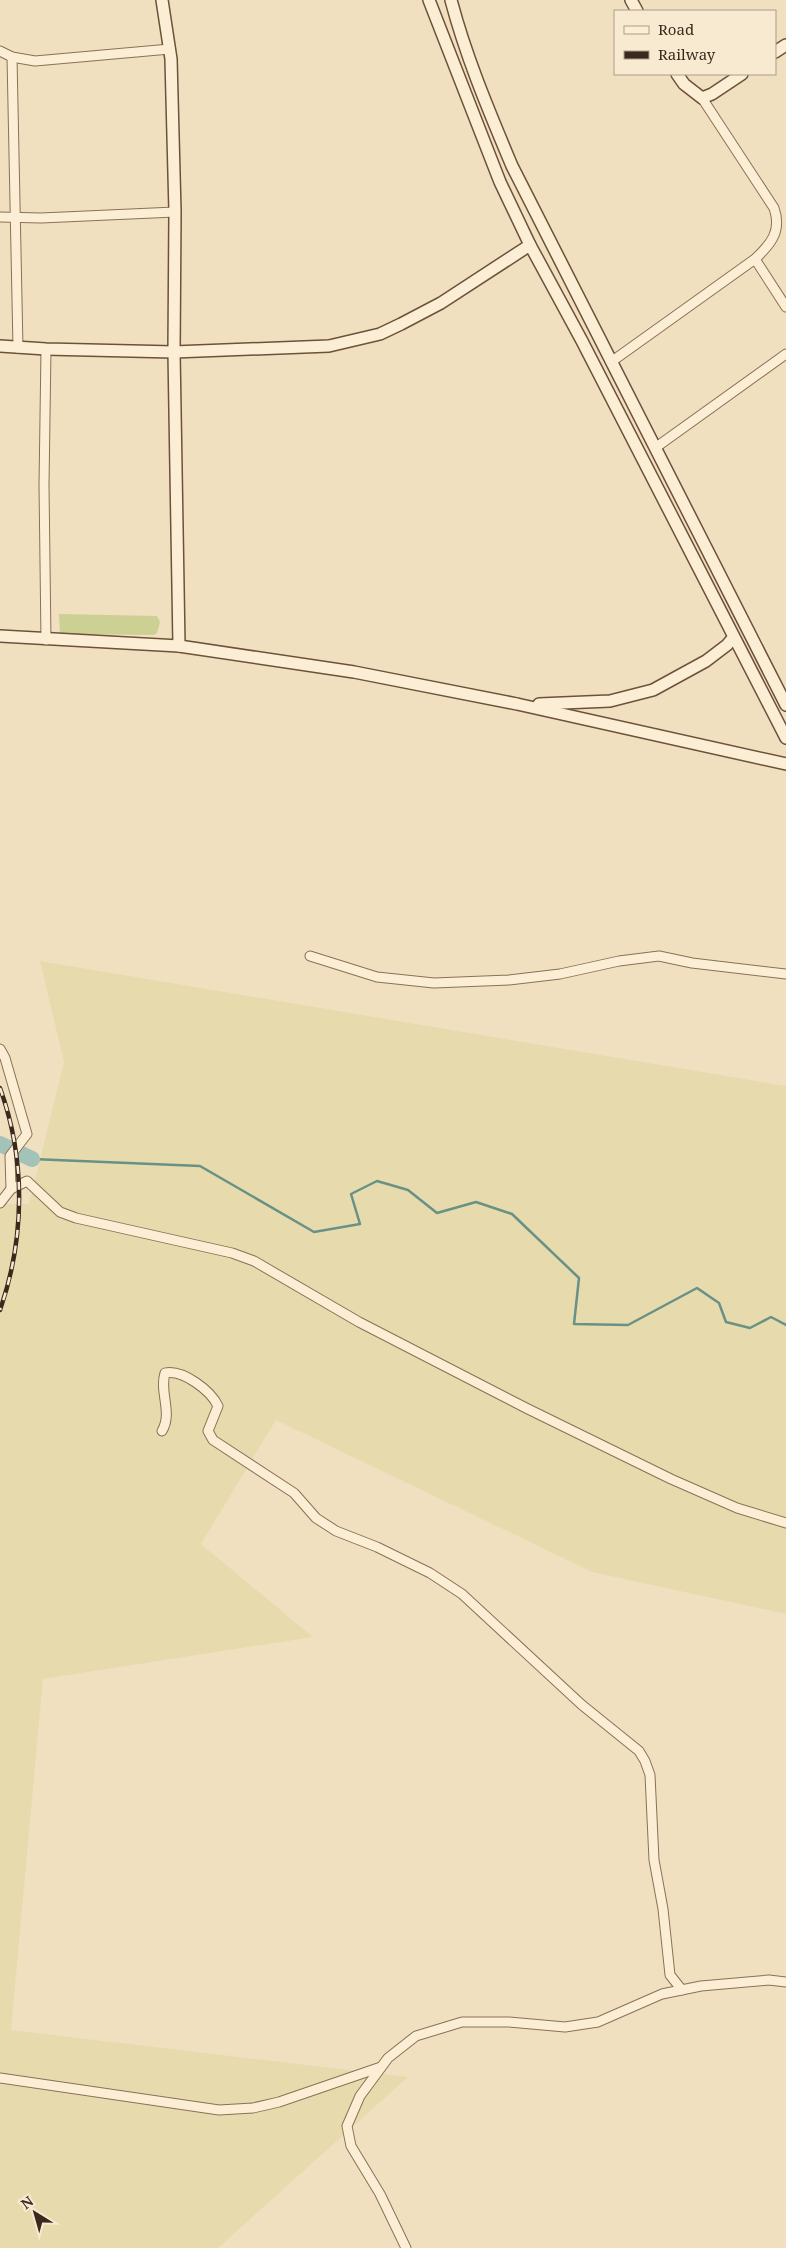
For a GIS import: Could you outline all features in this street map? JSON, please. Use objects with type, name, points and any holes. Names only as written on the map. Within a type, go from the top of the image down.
[{"type":"main road","points":[[162,0],[170,49],[175,212],[174,352],[179,646]]},
{"type":"main road","points":[[429,0],[493,165],[530,245],[582,341],[786,738]]},
{"type":"main road","points":[[451,0],[476,78],[512,166],[786,705]]},
{"type":"main road","points":[[679,75],[684,84],[702,98],[712,94],[740,75]]},
{"type":"main road","points":[[0,346],[174,352],[329,346],[374,336],[401,324],[441,303],[530,245]]},
{"type":"main road","points":[[0,636],[179,646],[354,672],[517,704],[786,764]]},
{"type":"main road","points":[[517,704],[610,701],[653,690],[706,660],[727,645],[733,638]]},
{"type":"street","points":[[0,51],[12,57],[35,61],[170,49]]},
{"type":"street","points":[[12,57],[18,348]]},
{"type":"street","points":[[611,362],[755,259],[767,248],[778,229],[778,218],[774,208],[702,98]]},
{"type":"street","points":[[0,217],[41,218],[175,212]]},
{"type":"street","points":[[755,259],[786,307]]},
{"type":"street","points":[[46,349],[44,485],[46,640]]},
{"type":"street","points":[[655,448],[786,354]]},
{"type":"street","points":[[310,956],[377,977],[434,983],[509,980],[560,974],[619,961],[659,956],[692,963],[786,974]]},
{"type":"street","points":[[0,1049],[5,1058],[27,1134],[10,1156],[11,1189]]},
{"type":"street","points":[[0,1203],[11,1189],[27,1181],[60,1212],[76,1218],[232,1253],[254,1261],[360,1322],[537,1414],[671,1479],[737,1508],[786,1523]]},
{"type":"street","points":[[162,1431],[167,1422],[163,1380],[165,1373],[172,1371],[192,1381],[214,1398],[218,1406],[208,1431],[213,1440],[294,1493],[316,1518],[336,1531],[377,1547],[430,1573],[462,1594],[582,1705],[638,1751],[645,1761],[650,1775],[654,1860],[663,1909],[670,1975],[682,1990]]},
{"type":"street","points":[[406,2248],[380,2194],[351,2146],[347,2126],[360,2096],[381,2067],[388,2058],[416,2036],[462,2022],[509,2022],[565,2027],[598,2022],[662,1994],[701,1986],[769,1980],[786,1982]]},
{"type":"street","points":[[0,2078],[219,2110],[253,2108],[279,2102],[381,2067]]},
{"type":"shaded area","points":[[40,961],[786,1086],[786,1614],[592,1572],[276,1420],[201,1544],[313,1637],[43,1679],[11,2030],[408,2077],[218,2248],[0,2248],[0,1204],[29,1204],[64,1062]]},
{"type":"green space","points":[[59,614],[157,616],[160,622],[157,633],[154,635],[60,634]]},
{"type":"waterway","points":[[0,1144],[32,1159]]},
{"type":"waterway","points":[[32,1159],[200,1166],[314,1232],[360,1224],[351,1194],[377,1181],[408,1190],[437,1213],[476,1202],[512,1214],[579,1278],[574,1324],[628,1325],[697,1288],[719,1303],[726,1322],[750,1328],[771,1317],[786,1325]]},
{"type":"railway","points":[[0,1088],[14,1143],[19,1199],[14,1255],[0,1310]]}]
